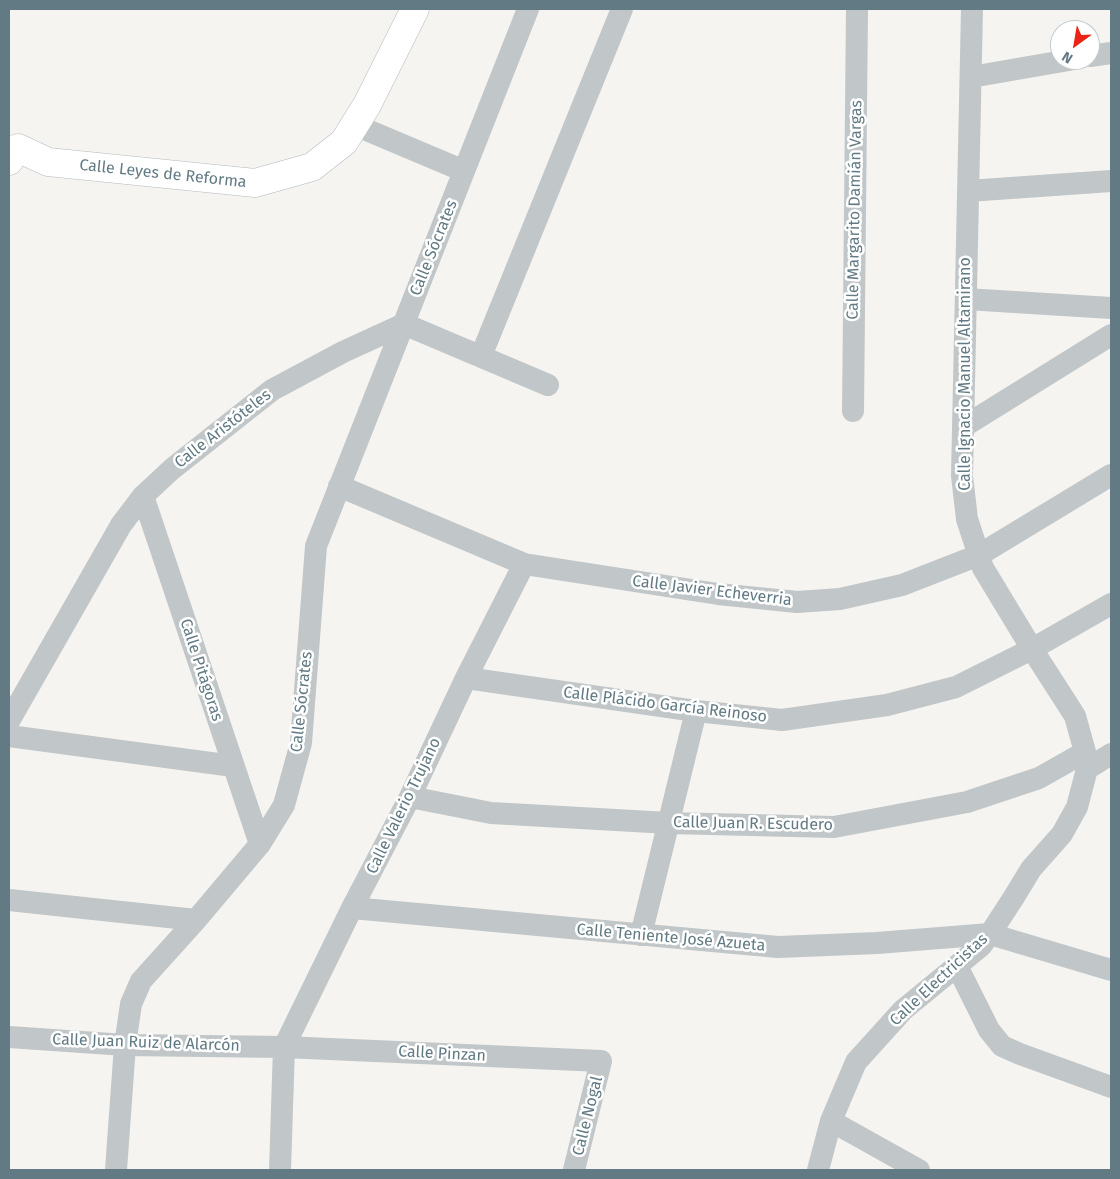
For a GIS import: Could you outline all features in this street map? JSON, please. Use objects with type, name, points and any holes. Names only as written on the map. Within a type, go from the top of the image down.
[{"type":"street","name":"Calle Leyes de Reforma","points":[[12,149],[48,162],[255,183],[312,168],[344,142],[367,105],[415,9]]},
{"type":"street","name":"Calle Sócrates","points":[[116,1170],[125,1045],[131,1004],[141,981],[196,920],[260,844],[284,805],[301,743],[316,546],[528,9]]},
{"type":"street","points":[[481,356],[622,9]]},
{"type":"street","name":"Calle Margarito Damián Vargas","points":[[852,411],[857,9]]},
{"type":"street","name":"Calle Ignacio Manuel Altamirano","points":[[972,9],[962,476],[967,519],[984,568],[1032,649],[1075,716],[1086,760]]},
{"type":"street","points":[[971,77],[1050,63]]},
{"type":"street","points":[[355,125],[464,171]]},
{"type":"street","points":[[968,191],[1111,181]]},
{"type":"street","points":[[966,299],[1111,308]]},
{"type":"street","points":[[404,324],[548,384]]},
{"type":"street","name":"Calle Aristóteles","points":[[9,721],[122,525],[143,496],[172,469],[272,390],[343,352],[404,324]]},
{"type":"street","points":[[963,427],[1111,335]]},
{"type":"street","name":"Calle Javier Echeverria","points":[[524,564],[718,594],[797,602],[840,599],[902,585],[979,555],[1111,475]]},
{"type":"street","points":[[339,486],[524,564]]},
{"type":"street","name":"Calle Pitágoras","points":[[143,496],[260,844]]},
{"type":"street","name":"Calle Valerio Trujano","points":[[284,1047],[352,908],[410,797],[466,678],[524,564]]},
{"type":"street","name":"Calle Plácido García Reinoso","points":[[466,678],[696,711],[782,720],[886,705],[956,687],[1032,649],[1111,604]]},
{"type":"street","points":[[642,935],[696,711]]},
{"type":"street","points":[[9,736],[233,766]]},
{"type":"street","name":"Calle Juan R. Escudero","points":[[410,797],[491,813],[669,823],[834,826],[967,802],[1086,760],[1111,754]]},
{"type":"street","name":"Calle Electricistas","points":[[818,1170],[831,1121],[856,1062],[903,1010],[981,946],[1031,870],[1062,834],[1077,807],[1086,760]]},
{"type":"street","points":[[9,900],[196,920]]},
{"type":"street","name":"Calle Teniente José Azueta","points":[[352,908],[778,947],[877,943],[990,934]]},
{"type":"street","points":[[990,934],[1111,970]]},
{"type":"street","points":[[957,966],[989,1030],[1002,1046],[1111,1087]]},
{"type":"street","name":"Calle Juan Ruiz de Alarcón","points":[[9,1037],[125,1045],[284,1047]]},
{"type":"street","points":[[280,1170],[284,1047]]},
{"type":"street","name":"Calle Pinzan","points":[[284,1047],[601,1062]]},
{"type":"street","name":"Calle Nogal","points":[[574,1170],[601,1062]]},
{"type":"street","points":[[831,1121],[919,1170]]}]
